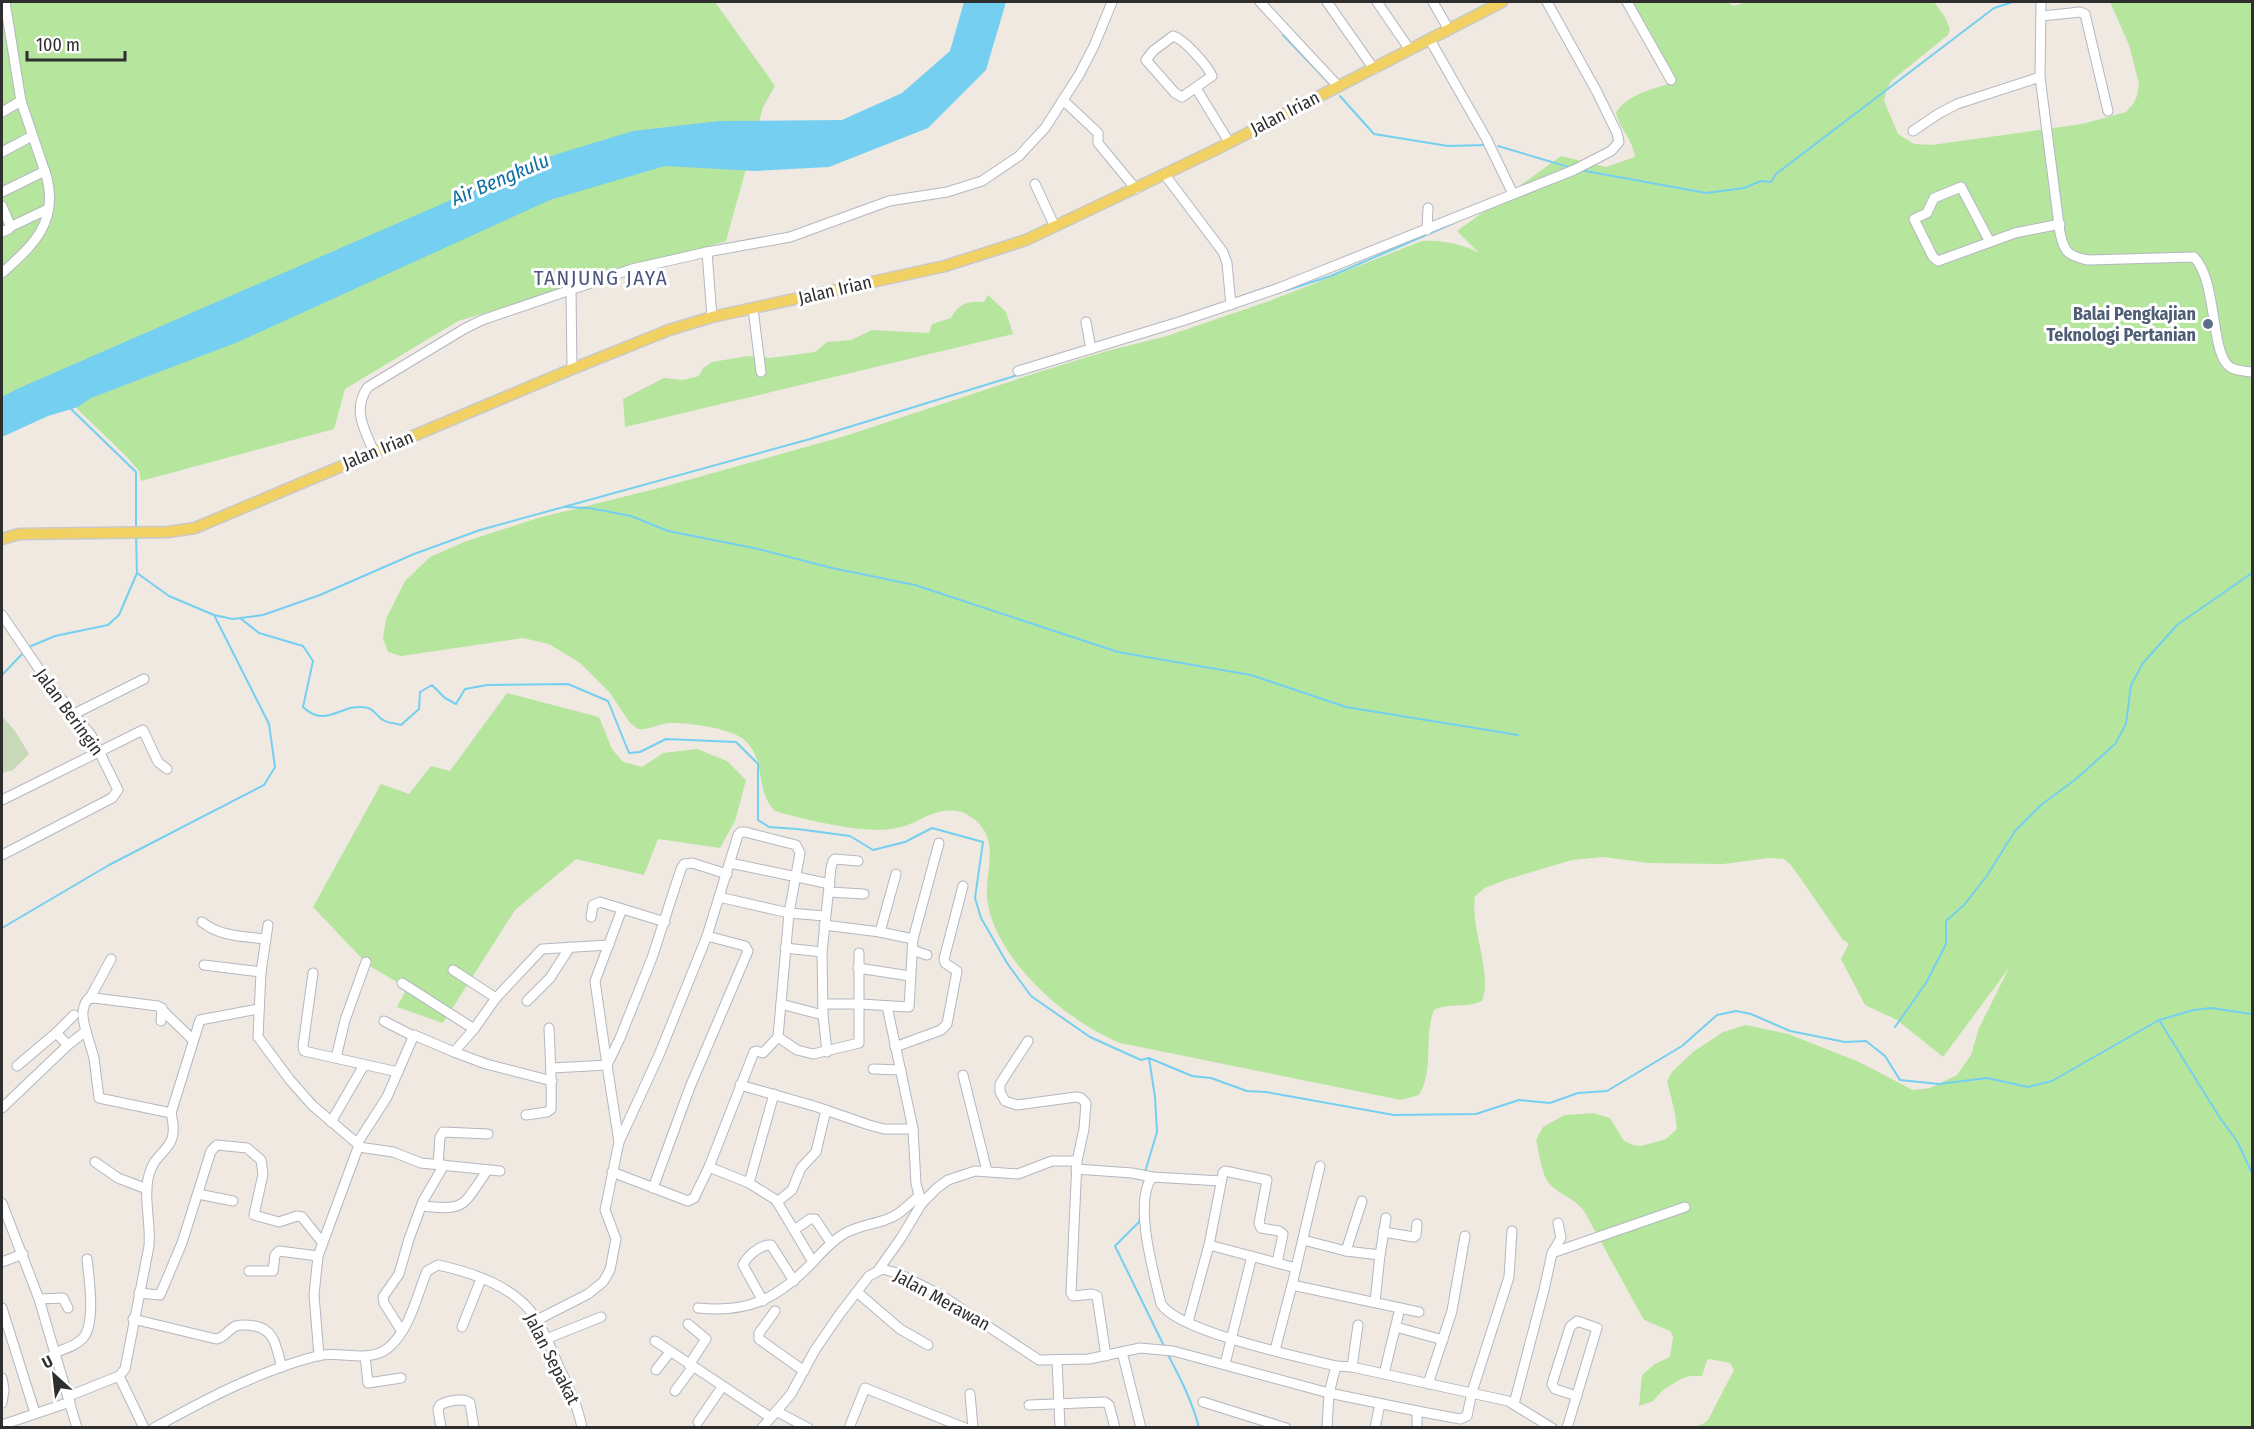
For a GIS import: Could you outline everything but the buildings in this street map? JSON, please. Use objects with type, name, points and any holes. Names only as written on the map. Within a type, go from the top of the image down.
[{"type":"main road","name":"Jalan Irian","points":[[2,539],[19,534],[168,532],[195,528],[669,330],[712,317],[945,266],[1026,240],[1136,189],[1374,69],[1449,30],[1488,5],[1502,2]]},
{"type":"street","points":[[2,273],[35,241],[46,222],[50,192],[21,101],[4,2]]},
{"type":"street","points":[[374,452],[360,421],[359,412],[362,397],[368,387],[473,324],[571,289],[652,264],[790,237],[889,201],[947,192],[973,184],[1003,168],[1026,150],[1046,128],[1064,101],[1094,46],[1112,2]]},
{"type":"street","points":[[1260,2],[1338,86]]},
{"type":"street","points":[[1327,2],[1374,69]]},
{"type":"street","points":[[1377,2],[1410,50]]},
{"type":"street","points":[[1433,2],[1449,30]]},
{"type":"street","points":[[1018,371],[1280,288],[1576,169],[1611,151],[1618,145],[1619,138],[1597,92],[1547,2]]},
{"type":"street","points":[[1627,2],[1671,80]]},
{"type":"street","points":[[2041,2],[2040,77],[2063,245],[2069,254],[2075,257],[2113,260],[2194,257],[2207,282],[2219,351],[2223,360],[2230,367],[2253,372]]},
{"type":"street","points":[[2042,16],[2080,12],[2085,14],[2108,111]]},
{"type":"street","points":[[1171,37],[1178,37],[1212,75],[1196,88],[1188,95],[1179,97],[1147,62],[1147,57],[1171,37]]},
{"type":"street","points":[[1430,40],[1486,138],[1514,194]]},
{"type":"street","points":[[1913,131],[1957,104],[2040,77]]},
{"type":"street","points":[[1196,88],[1229,142]]},
{"type":"street","points":[[2,112],[21,101]]},
{"type":"street","points":[[1064,101],[1098,133],[1099,144],[1136,189]]},
{"type":"street","points":[[2,152],[32,136]]},
{"type":"street","points":[[2,192],[45,171]]},
{"type":"street","points":[[1165,174],[1223,252],[1227,263],[1231,305]]},
{"type":"street","points":[[1035,184],[1055,226]]},
{"type":"street","points":[[1990,242],[1961,187],[1934,198],[1927,213],[1914,219],[1930,253],[1936,260],[1941,260],[1990,242],[2014,233],[2060,224]]},
{"type":"street","points":[[2,206],[5,229],[48,209]]},
{"type":"street","points":[[1427,230],[1428,208]]},
{"type":"street","points":[[707,252],[712,317]]},
{"type":"street","points":[[571,289],[572,369]]},
{"type":"street","points":[[753,309],[761,372]]},
{"type":"street","points":[[1086,322],[1091,349]]},
{"type":"street","name":"Jalan Beringin","points":[[2,615],[25,651],[100,751],[118,790],[115,796],[2,855]]},
{"type":"street","points":[[74,714],[144,679]]},
{"type":"street","points":[[2,800],[143,730],[158,762],[167,769]]},
{"type":"street","points":[[537,1320],[588,1294],[603,1282],[610,1270],[617,1240],[605,1212],[612,1172],[619,1142],[659,1055],[707,936],[738,835],[745,831],[798,846],[800,853],[789,913],[778,1036],[763,1053],[755,1051],[709,1167],[694,1198],[690,1201],[612,1172]]},
{"type":"street","points":[[823,1004],[909,1007],[913,939],[939,843]]},
{"type":"street","points":[[827,1052],[823,1016],[822,952],[829,888],[834,860],[858,861]]},
{"type":"street","points":[[607,1065],[620,1038],[665,922],[684,864],[692,863],[727,874]]},
{"type":"street","points":[[730,863],[829,888],[864,894]]},
{"type":"street","points":[[880,932],[896,874]]},
{"type":"street","points":[[895,1047],[938,1032],[947,1024],[957,971],[945,963],[944,959],[963,886]]},
{"type":"street","points":[[719,897],[913,939]]},
{"type":"street","points":[[591,917],[593,905],[597,903],[665,922]]},
{"type":"street","points":[[619,1142],[595,981],[622,909]]},
{"type":"street","points":[[202,922],[213,931],[223,934],[265,939]]},
{"type":"street","points":[[268,925],[256,1031],[260,1042],[295,1087],[358,1145],[393,1152],[421,1163],[500,1172]]},
{"type":"street","points":[[653,1188],[690,1087],[748,951],[745,946],[707,936]]},
{"type":"street","points":[[454,1052],[496,998],[542,949],[609,945]]},
{"type":"street","points":[[527,1001],[550,978],[570,947]]},
{"type":"street","points":[[785,948],[822,952]]},
{"type":"street","points":[[912,950],[927,955]]},
{"type":"street","points":[[778,1036],[803,1052],[817,1054],[859,1043],[859,953]]},
{"type":"street","points":[[111,959],[85,1003],[83,1012],[99,1098],[171,1113]]},
{"type":"street","points":[[336,1058],[345,1020],[366,962]]},
{"type":"street","points":[[204,966],[261,972]]},
{"type":"street","points":[[858,968],[910,976]]},
{"type":"street","points":[[453,970],[496,998]]},
{"type":"street","points":[[313,973],[303,1049],[307,1052],[398,1072]]},
{"type":"street","points":[[402,982],[474,1029]]},
{"type":"street","points":[[90,998],[156,1005],[162,1008],[193,1040]]},
{"type":"street","points":[[781,1004],[823,1016]]},
{"type":"street","points":[[879,1269],[908,1228],[920,1199],[914,1167],[913,1128],[887,1006]]},
{"type":"street","points":[[161,1021],[162,1008]]},
{"type":"street","points":[[2,1423],[69,1399],[119,1376],[125,1369],[150,1237],[147,1189],[151,1168],[174,1137],[171,1113],[193,1040],[201,1019],[258,1009]]},
{"type":"street","points":[[17,1066],[74,1015]]},
{"type":"street","points":[[384,1021],[413,1036],[418,1035],[486,1064],[552,1081]]},
{"type":"street","points":[[526,1115],[550,1110],[552,1068],[549,1028]]},
{"type":"street","points":[[2,1108],[68,1045],[86,1031]]},
{"type":"street","points":[[56,1033],[68,1045]]},
{"type":"street","points":[[319,1356],[314,1295],[318,1256],[322,1242],[358,1145],[387,1097],[413,1036]]},
{"type":"street","points":[[1028,1041],[1000,1084],[1002,1097],[1007,1102],[1017,1105],[1076,1097],[1083,1100],[1086,1106],[1084,1129],[1076,1165],[1071,1293],[1073,1296],[1092,1294],[1096,1296],[1106,1356]]},
{"type":"street","points":[[331,1122],[364,1065]]},
{"type":"street","points":[[552,1068],[607,1065]]},
{"type":"street","points":[[873,1069],[901,1070]]},
{"type":"street","points":[[963,1075],[987,1171]]},
{"type":"street","points":[[740,1085],[884,1129],[913,1128]]},
{"type":"street","points":[[749,1183],[774,1094]]},
{"type":"street","points":[[777,1202],[792,1190],[801,1168],[816,1152],[826,1110]]},
{"type":"street","points":[[401,1330],[382,1298],[401,1270],[409,1239],[441,1165],[440,1137],[443,1132],[488,1134]]},
{"type":"street","points":[[139,1293],[159,1295],[182,1243],[214,1146],[249,1149],[260,1158],[264,1171],[254,1215],[279,1222],[297,1216],[302,1217],[322,1242]]},
{"type":"street","points":[[698,1308],[726,1310],[764,1301],[776,1295],[794,1281],[831,1243],[850,1230],[894,1216],[948,1180],[965,1174],[987,1171],[1018,1174],[1052,1161],[1146,1176],[1221,1181]]},
{"type":"street","points":[[95,1162],[118,1178],[147,1189]]},
{"type":"street","points":[[1275,1350],[1320,1166]]},
{"type":"street","points":[[709,1167],[749,1183],[777,1202],[813,1262]]},
{"type":"street","points":[[1188,1322],[1209,1245],[1223,1173],[1226,1171],[1266,1179],[1259,1223],[1261,1228],[1283,1233],[1277,1263]]},
{"type":"street","points":[[422,1206],[449,1209],[459,1207],[487,1172]]},
{"type":"street","points":[[1146,1176],[1145,1229],[1161,1304],[1165,1309],[1188,1322],[1230,1338],[1336,1366],[1352,1367],[1472,1392],[1514,1404],[1552,1428]]},
{"type":"street","points":[[198,1194],[232,1201]]},
{"type":"street","points":[[1346,1251],[1362,1201]]},
{"type":"street","points":[[2,1203],[39,1299],[77,1428]]},
{"type":"street","points":[[1552,1253],[1684,1207]]},
{"type":"street","points":[[1375,1302],[1386,1218]]},
{"type":"street","points":[[794,1230],[810,1219],[815,1219],[831,1243]]},
{"type":"street","points":[[1514,1404],[1552,1253],[1561,1238],[1558,1223]]},
{"type":"street","points":[[1383,1232],[1414,1237],[1417,1224]]},
{"type":"street","points":[[1472,1392],[1509,1277],[1512,1231]]},
{"type":"street","points":[[1428,1384],[1452,1311],[1465,1236]]},
{"type":"street","points":[[1303,1240],[1346,1251],[1380,1255]]},
{"type":"street","points":[[764,1301],[743,1265],[763,1246],[771,1245],[794,1281]]},
{"type":"street","points":[[1209,1245],[1296,1268]]},
{"type":"street","points":[[249,1271],[273,1271],[275,1255],[279,1251],[318,1256]]},
{"type":"street","points":[[2,1262],[23,1254]]},
{"type":"street","points":[[1225,1364],[1252,1256]]},
{"type":"street","points":[[54,1353],[80,1341],[87,1330],[90,1318],[87,1259]]},
{"type":"street","name":"Jalan Sepakat","points":[[154,1428],[260,1374],[319,1356],[365,1356],[386,1350],[401,1330],[427,1271],[432,1267],[440,1266],[509,1291],[522,1302],[537,1320],[575,1402],[582,1428]]},
{"type":"street","name":"Jalan Merawan","points":[[762,1428],[791,1394],[825,1335],[869,1276],[879,1269],[897,1273],[939,1294],[1001,1333],[1036,1359],[1057,1360],[1106,1356],[1140,1348],[1173,1351],[1329,1393],[1465,1418],[1472,1392]]},
{"type":"street","points":[[462,1327],[481,1279]]},
{"type":"street","points":[[1292,1285],[1419,1312]]},
{"type":"street","points":[[857,1292],[900,1329],[928,1345]]},
{"type":"street","points":[[39,1299],[63,1298],[68,1308]]},
{"type":"street","points":[[2,1308],[35,1413]]},
{"type":"street","points":[[1384,1374],[1401,1308]]},
{"type":"street","points":[[775,1311],[759,1333],[759,1340],[804,1371]]},
{"type":"street","points":[[546,1339],[601,1317]]},
{"type":"street","points":[[133,1319],[219,1339],[239,1325],[266,1328],[271,1333],[282,1367]]},
{"type":"street","points":[[1567,1428],[1577,1396],[1597,1328],[1577,1321],[1570,1327],[1552,1384],[1555,1389],[1577,1396]]},
{"type":"street","points":[[675,1391],[706,1339],[688,1324]]},
{"type":"street","points":[[1352,1367],[1358,1324]]},
{"type":"street","points":[[1396,1327],[1443,1340]]},
{"type":"street","points":[[655,1341],[722,1387],[773,1414],[808,1428]]},
{"type":"street","points":[[656,1370],[670,1352]]},
{"type":"street","points":[[1122,1352],[1141,1428]]},
{"type":"street","points":[[365,1356],[368,1383],[400,1378]]},
{"type":"street","points":[[1057,1360],[1060,1428]]},
{"type":"street","points":[[1327,1428],[1329,1393],[1336,1366]]},
{"type":"street","points":[[119,1376],[144,1428]]},
{"type":"street","points":[[2,1378],[4,1390],[2,1403]]},
{"type":"street","points":[[698,1422],[722,1387]]},
{"type":"street","points":[[849,1428],[866,1388],[964,1428]]},
{"type":"street","points":[[970,1394],[973,1428]]},
{"type":"street","points":[[441,1428],[440,1405],[445,1402],[466,1400],[471,1406],[474,1428]]},
{"type":"street","points":[[1029,1404],[1107,1402],[1115,1428]]},
{"type":"street","points":[[1203,1402],[1286,1428]]},
{"type":"street","points":[[1375,1428],[1380,1404]]},
{"type":"street","points":[[1417,1411],[1417,1428]]},
{"type":"street","points":[[1245,1428],[1246,1416]]},
{"type":"green space","points":[[2,2],[715,2],[775,86],[763,107],[726,241],[458,321],[345,389],[334,429],[141,481],[139,471],[126,456],[67,399],[2,406]]},
{"type":"green space","points":[[1631,2],[1727,2],[1734,6],[1747,2],[1934,2],[1945,17],[1950,29],[1948,35],[1891,81],[1884,101],[1898,134],[1914,144],[1932,145],[2082,124],[2126,112],[2137,96],[2139,84],[2129,45],[2110,2],[2252,2],[2252,1427],[1693,1427],[1708,1420],[1734,1370],[1730,1363],[1710,1359],[1707,1360],[1702,1376],[1681,1379],[1663,1390],[1653,1401],[1639,1406],[1642,1375],[1655,1364],[1670,1357],[1673,1336],[1670,1331],[1644,1320],[1584,1211],[1546,1179],[1536,1140],[1543,1127],[1565,1115],[1593,1113],[1610,1118],[1624,1141],[1633,1145],[1641,1146],[1666,1139],[1677,1129],[1667,1081],[1672,1072],[1693,1052],[1723,1032],[1746,1025],[1788,1034],[1857,1061],[1913,1090],[1930,1088],[1957,1075],[1971,1055],[1979,1028],[2009,968],[1943,1057],[1897,1020],[1865,1005],[1841,959],[1849,944],[1843,940],[1801,879],[1784,859],[1769,858],[1723,864],[1649,863],[1603,857],[1572,860],[1485,888],[1475,896],[1474,909],[1485,978],[1482,1001],[1434,1010],[1429,1031],[1427,1074],[1424,1085],[1419,1095],[1401,1100],[1120,1043],[1079,1021],[1039,988],[1006,948],[995,927],[988,905],[990,849],[988,838],[983,828],[964,813],[944,811],[905,826],[869,830],[819,822],[775,811],[764,793],[755,754],[742,738],[736,734],[707,726],[686,724],[669,723],[638,729],[630,723],[610,693],[580,663],[549,644],[523,638],[401,656],[388,652],[383,638],[386,619],[405,581],[430,557],[464,542],[538,518],[663,487],[845,436],[1042,371],[1167,336],[1272,300],[1422,241],[1451,243],[1479,253],[1457,231],[1561,156],[1606,167],[1635,157],[1632,145],[1616,113],[1633,97],[1672,83],[1675,79]]},
{"type":"green space","points":[[988,295],[1006,312],[1013,334],[625,427],[623,399],[664,378],[683,380],[699,376],[703,368],[712,362],[748,356],[770,358],[815,352],[827,342],[851,340],[872,330],[929,333],[932,324],[951,318],[964,304],[984,302]]},
{"type":"green space","points":[[507,693],[599,717],[612,749],[623,762],[642,767],[663,753],[697,749],[727,761],[746,780],[735,821],[720,848],[658,839],[644,875],[576,859],[515,910],[443,1023],[397,1007],[407,988],[368,965],[313,907],[381,784],[409,794],[431,766],[450,771]]},
{"type":"green space","points":[[2,716],[15,731],[29,754],[13,770],[2,773]]},
{"type":"water","name":"Air Bengkulu","points":[[964,2],[1006,2],[986,70],[928,128],[829,167],[755,171],[665,166],[550,200],[238,342],[91,398],[78,407],[48,416],[2,437],[2,397],[17,389],[554,155],[633,131],[720,121],[842,120],[902,93],[950,51]]},
{"type":"waterway","points":[[1580,170],[1706,193],[1744,188],[1761,181],[1771,182],[1776,174],[1994,8],[2013,2]]},
{"type":"waterway","points":[[1283,35],[1328,82]]},
{"type":"waterway","points":[[1340,96],[1374,134],[1448,146],[1486,145]]},
{"type":"waterway","points":[[1498,146],[1572,168]]},
{"type":"waterway","points":[[1284,291],[1331,276],[1454,223]]},
{"type":"waterway","points":[[214,615],[233,619],[263,615],[320,595],[414,554],[480,530],[810,439],[1018,375]]},
{"type":"waterway","points":[[70,408],[136,472],[136,530]]},
{"type":"waterway","points":[[566,507],[589,508],[631,516],[668,531],[915,585],[1118,652],[1251,675],[1346,707],[1518,735]]},
{"type":"waterway","points":[[29,647],[55,636],[108,625],[119,615],[137,573],[136,536]]},
{"type":"waterway","points":[[2,928],[109,865],[264,785],[275,767],[269,724],[214,615],[169,596],[137,573]]},
{"type":"waterway","points":[[1895,1027],[1926,983],[1946,944],[1946,921],[1964,905],[1986,877],[2015,831],[2041,805],[2076,779],[2115,744],[2126,724],[2131,685],[2143,663],[2177,625],[2252,573]]},
{"type":"waterway","points":[[240,618],[259,633],[303,646],[313,661],[303,707],[320,716],[359,707],[370,709],[387,722],[401,725],[419,709],[420,692],[432,685],[445,698],[456,704],[465,689],[487,685],[568,684],[608,701],[629,753],[640,752],[666,739],[736,742],[758,764],[758,820],[769,827],[850,836],[873,850],[905,842],[932,828],[983,842],[975,898],[981,918],[1007,963],[1031,996],[1090,1037],[1141,1060],[1149,1058],[1192,1076],[1211,1078],[1247,1091],[1266,1092],[1394,1115],[1476,1114],[1519,1100],[1550,1103],[1578,1093],[1607,1091],[1682,1046],[1717,1015],[1736,1011],[1751,1014],[1790,1031],[1845,1042],[1866,1041],[1885,1056],[1900,1080],[1939,1084],[1987,1078],[2028,1087],[2052,1081],[2159,1020],[2220,1118],[2237,1141],[2252,1173]]},
{"type":"waterway","points":[[2,675],[25,651]]},
{"type":"waterway","points":[[2159,1020],[2194,1010],[2211,1008],[2252,1014]]},
{"type":"waterway","points":[[1145,1172],[1157,1132],[1149,1058]]},
{"type":"waterway","points":[[1141,1213],[1139,1222],[1115,1246],[1165,1348]]},
{"type":"waterway","points":[[1167,1353],[1181,1380],[1199,1428]]},
{"type":"place","name":"Balai Pengkajian Teknologi Pertanian","points":[[2208,324]]},
{"type":"district","name":"TANJUNG JAYA","points":[[601,278]]}]
